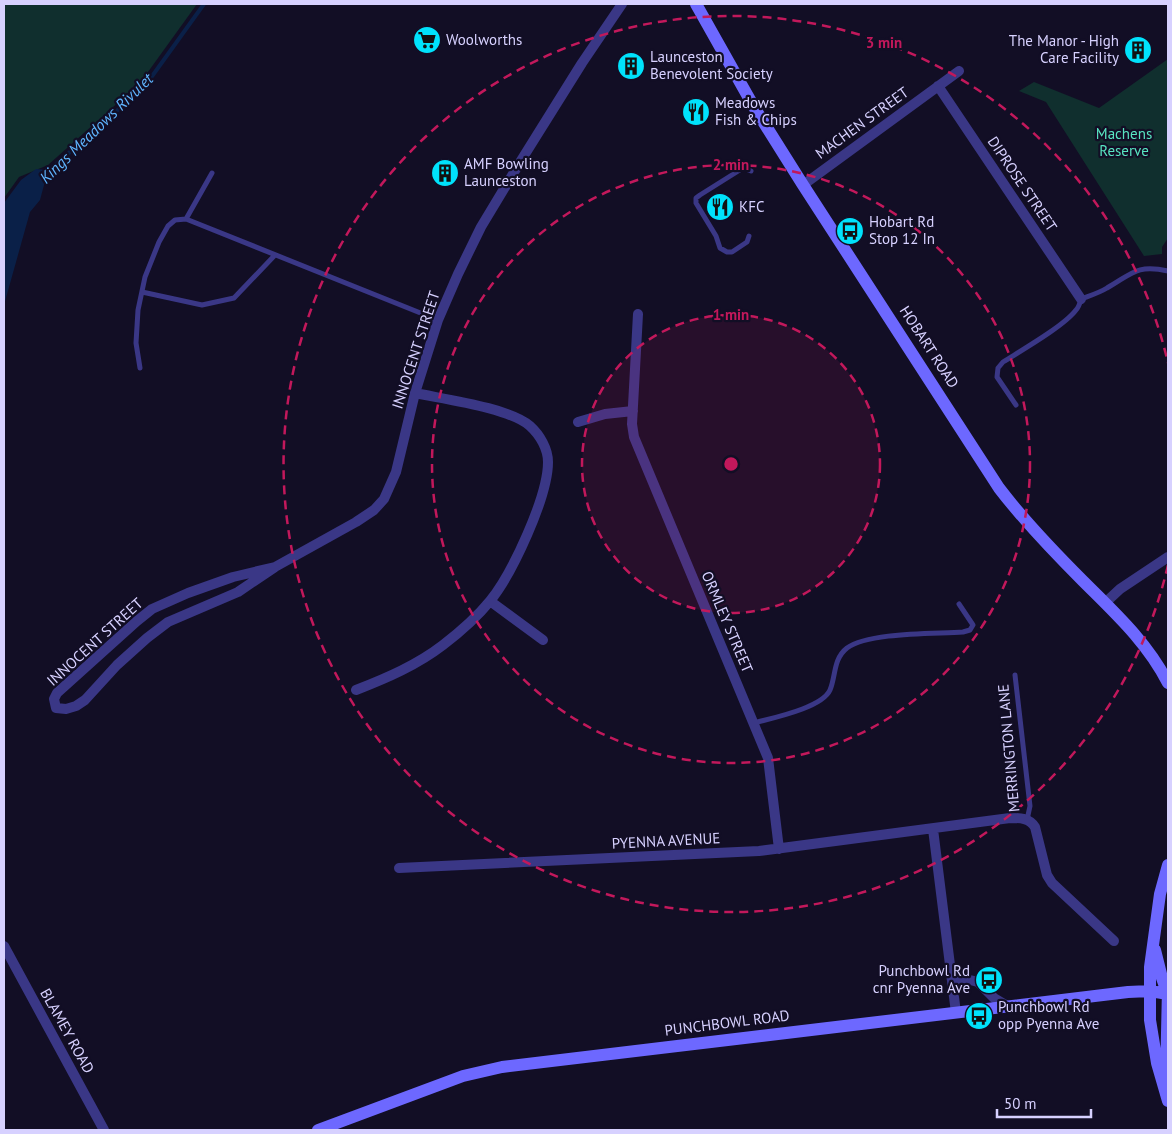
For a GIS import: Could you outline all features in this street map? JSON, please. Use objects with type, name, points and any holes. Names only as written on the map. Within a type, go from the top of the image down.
[{"type":"main road","name":"HOBART ROAD","points":[[696,4],[754,107],[999,488],[1036,533],[1135,633],[1156,662],[1168,683]]},
{"type":"main road","points":[[1168,865],[1160,894],[1150,967],[1150,1020],[1168,1102]]},
{"type":"main road","points":[[1154,938],[1158,967],[1168,994]]},
{"type":"main road","points":[[1168,988],[1168,1102]]},
{"type":"main road","points":[[1150,991],[1168,994]]},
{"type":"main road","name":"PUNCHBOWL ROAD","points":[[318,1130],[463,1076],[485,1070],[1150,991]]},
{"type":"street","name":"INNOCENT STREET","points":[[275,567],[233,577],[152,608],[57,693],[54,699],[56,708],[66,709],[76,706],[85,700],[117,665],[168,622],[238,592],[275,567],[356,522],[374,510],[384,499],[396,472],[415,393],[438,320],[458,274],[481,227],[582,62],[622,4]]},
{"type":"street","name":"MACHEN STREET","points":[[803,185],[959,71]]},
{"type":"street","name":"DIPROSE STREET","points":[[938,86],[1081,299]]},
{"type":"street","name":"ORMLEY STREET","points":[[638,314],[632,424],[634,437],[768,758],[779,849]]},
{"type":"street","points":[[356,690],[417,663],[444,645],[490,601],[518,553],[536,510],[547,473],[546,449],[535,431],[518,417],[415,393]]},
{"type":"street","points":[[578,422],[605,414],[633,411]]},
{"type":"street","points":[[1105,603],[1120,589],[1168,557]]},
{"type":"street","points":[[490,601],[543,640]]},
{"type":"street","name":"PYENNA AVENUE","points":[[399,868],[779,849],[1010,818],[1027,820]]},
{"type":"street","points":[[1027,820],[1036,827],[1047,875],[1052,883],[1114,941]]},
{"type":"street","points":[[933,829],[956,1013]]},
{"type":"street","name":"BLAMEY ROAD","points":[[4,946],[104,1130]]},
{"type":"street","points":[[953,981],[970,980],[978,982],[994,998],[1009,1007]]},
{"type":"lane","points":[[749,236],[747,242],[732,252],[727,252],[720,248],[716,236],[696,203],[696,198],[743,168],[750,171]]},
{"type":"lane","points":[[186,219],[212,173]]},
{"type":"lane","points":[[140,368],[136,343],[138,310],[145,277],[159,242],[168,226],[176,220],[186,219],[438,320]]},
{"type":"lane","points":[[142,292],[202,305],[234,298],[275,255]]},
{"type":"lane","points":[[1016,405],[998,380],[998,368],[1003,362],[1071,316],[1077,309],[1081,299],[1106,289],[1133,271],[1145,268],[1168,271]]},
{"type":"lane","points":[[753,723],[784,715],[822,699],[830,690],[840,656],[844,650],[864,640],[970,630],[973,625],[960,604]]},
{"type":"lane","name":"MERRINGTON LANE","points":[[1016,675],[1030,808],[1027,820]]},
{"type":"green space","points":[[4,4],[197,4],[140,83],[48,165],[19,177],[4,198]]},
{"type":"green space","name":"Machens Reserve","points":[[1168,59],[1168,238],[1162,247],[1162,254],[1144,256],[1046,102],[1019,91],[1034,82],[1099,108]]},
{"type":"water","points":[[36,169],[48,170],[40,200],[30,212],[4,305],[4,203],[21,180]]},
{"type":"waterway","name":"Kings Meadows Rivulet","points":[[46,173],[145,86],[204,4]]},
{"type":"place","name":"Woolworths","points":[[427,40]]},
{"type":"place","name":"The Manor - High Care Facility","points":[[1138,50]]},
{"type":"place","name":"Launceston Benevolent Society","points":[[631,66]]},
{"type":"place","name":"Meadows Fish & Chips","points":[[696,112]]},
{"type":"place","name":"AMF Bowling Launceston","points":[[445,173]]},
{"type":"place","name":"KFC","points":[[720,207]]},
{"type":"place","name":"Hobart Rd Stop 12 In","points":[[850,231]]},
{"type":"place","name":"Punchbowl Rd cnr Pyenna Ave","points":[[989,980]]},
{"type":"place","name":"Punchbowl Rd opp Pyenna Ave","points":[[979,1016]]}]
